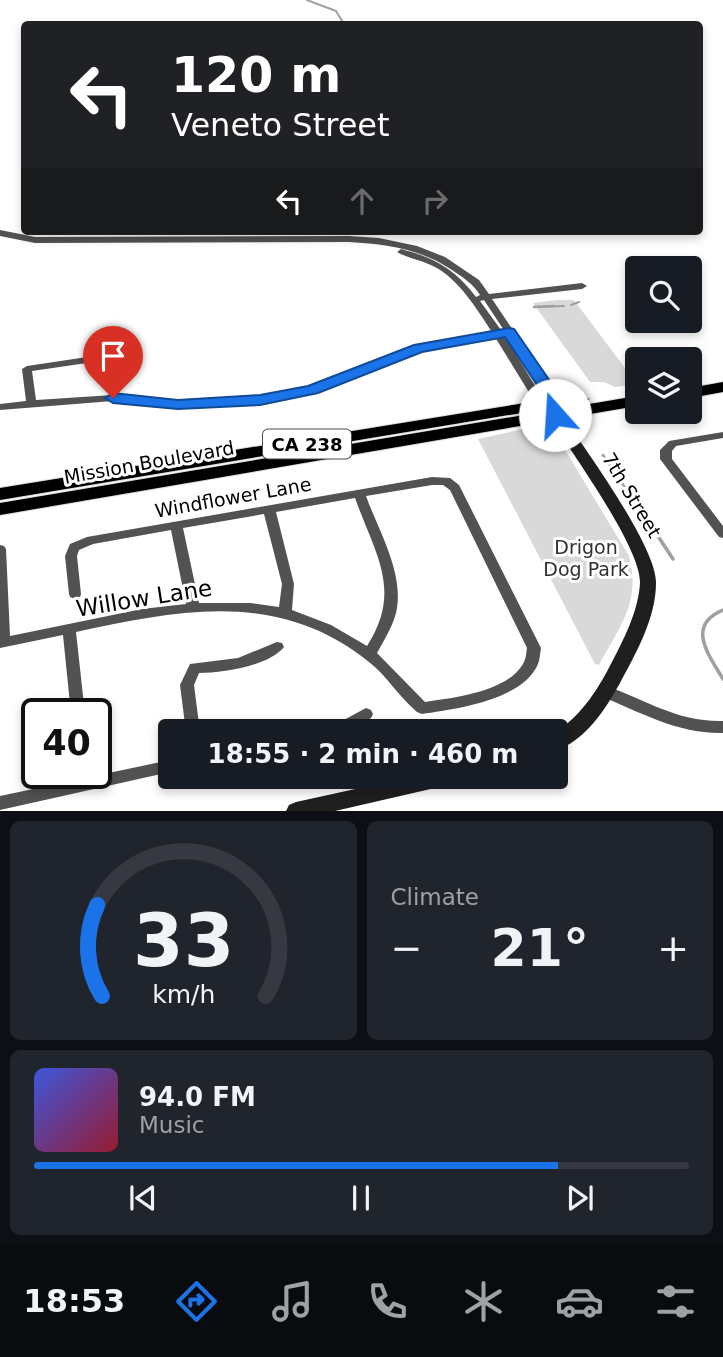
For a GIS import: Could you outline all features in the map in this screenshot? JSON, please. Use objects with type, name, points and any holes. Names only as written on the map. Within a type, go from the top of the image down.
[{"type":"main road","points":[[702,380],[723,377]]},
{"type":"main road","points":[[702,391],[723,387]]},
{"type":"main road","name":"Mission Boulevard","points":[[0,509],[625,393]]},
{"type":"main road","name":"Mission Boulevard","points":[[0,494],[551,408],[625,402]]},
{"type":"street","points":[[0,233],[35,240],[287,238],[360,239],[400,245],[443,259],[476,282],[509,332],[551,408]]},
{"type":"street","points":[[0,240],[52,246],[131,239]]},
{"type":"street","points":[[360,239],[443,268],[474,299],[496,334],[551,408]]},
{"type":"street","points":[[474,299],[582,286]]},
{"type":"street","points":[[0,407],[31,402],[113,398],[209,405],[260,400],[312,390],[419,348],[509,332]]},
{"type":"street","points":[[31,402],[27,369],[87,360]]},
{"type":"street","name":"7th Street","points":[[551,408],[633,537],[644,559],[648,582],[647,599],[639,625],[589,716],[568,735]]},
{"type":"street","points":[[723,435],[673,443],[666,450],[666,459],[723,534]]},
{"type":"street","name":"Windflower Lane","points":[[75,594],[71,556],[74,547],[90,540],[359,493],[446,481]]},
{"type":"street","name":"Willow Lane","points":[[2,643],[193,607],[227,606],[285,613],[343,639],[369,654],[408,697],[422,708],[481,697],[500,690],[530,668],[535,659],[534,648],[455,488],[446,481]]},
{"type":"street","points":[[359,493],[393,588],[392,609],[386,628],[369,654]]},
{"type":"street","points":[[270,509],[288,584],[285,613]]},
{"type":"street","points":[[176,525],[193,607]]},
{"type":"street","points":[[0,549],[2,643]]},
{"type":"street","points":[[69,631],[76,698]]},
{"type":"street","points":[[191,719],[187,685],[195,668],[229,666],[249,661],[276,647]]},
{"type":"street","points":[[604,691],[670,719],[692,725],[723,727]]},
{"type":"street","points":[[357,719],[366,714]]},
{"type":"street","points":[[112,775],[158,768]]},
{"type":"street","points":[[0,803],[49,789]]},
{"type":"street","points":[[296,811],[394,789]]},
{"type":"green space","points":[[574,300],[625,368],[625,386],[615,387],[604,382],[590,382],[533,303]]},
{"type":"green space","name":"Drigon Dog Park","points":[[532,427],[543,428],[556,435],[629,556],[632,572],[630,600],[621,626],[599,665],[595,664],[478,439]]},
{"type":"waterway","points":[[307,0],[336,11],[342,21]]},
{"type":"waterway","points":[[571,305],[579,302]]},
{"type":"waterway","points":[[554,306],[534,307],[564,306]]},
{"type":"waterway","points":[[603,455],[653,529]]},
{"type":"waterway","points":[[652,527],[673,559]]},
{"type":"waterway","points":[[723,610],[712,616],[705,624],[703,632],[711,660],[723,679]]},
{"type":"route","points":[[113,398],[209,405],[260,400],[312,390],[419,348],[509,332],[557,403],[555,415]]}]
